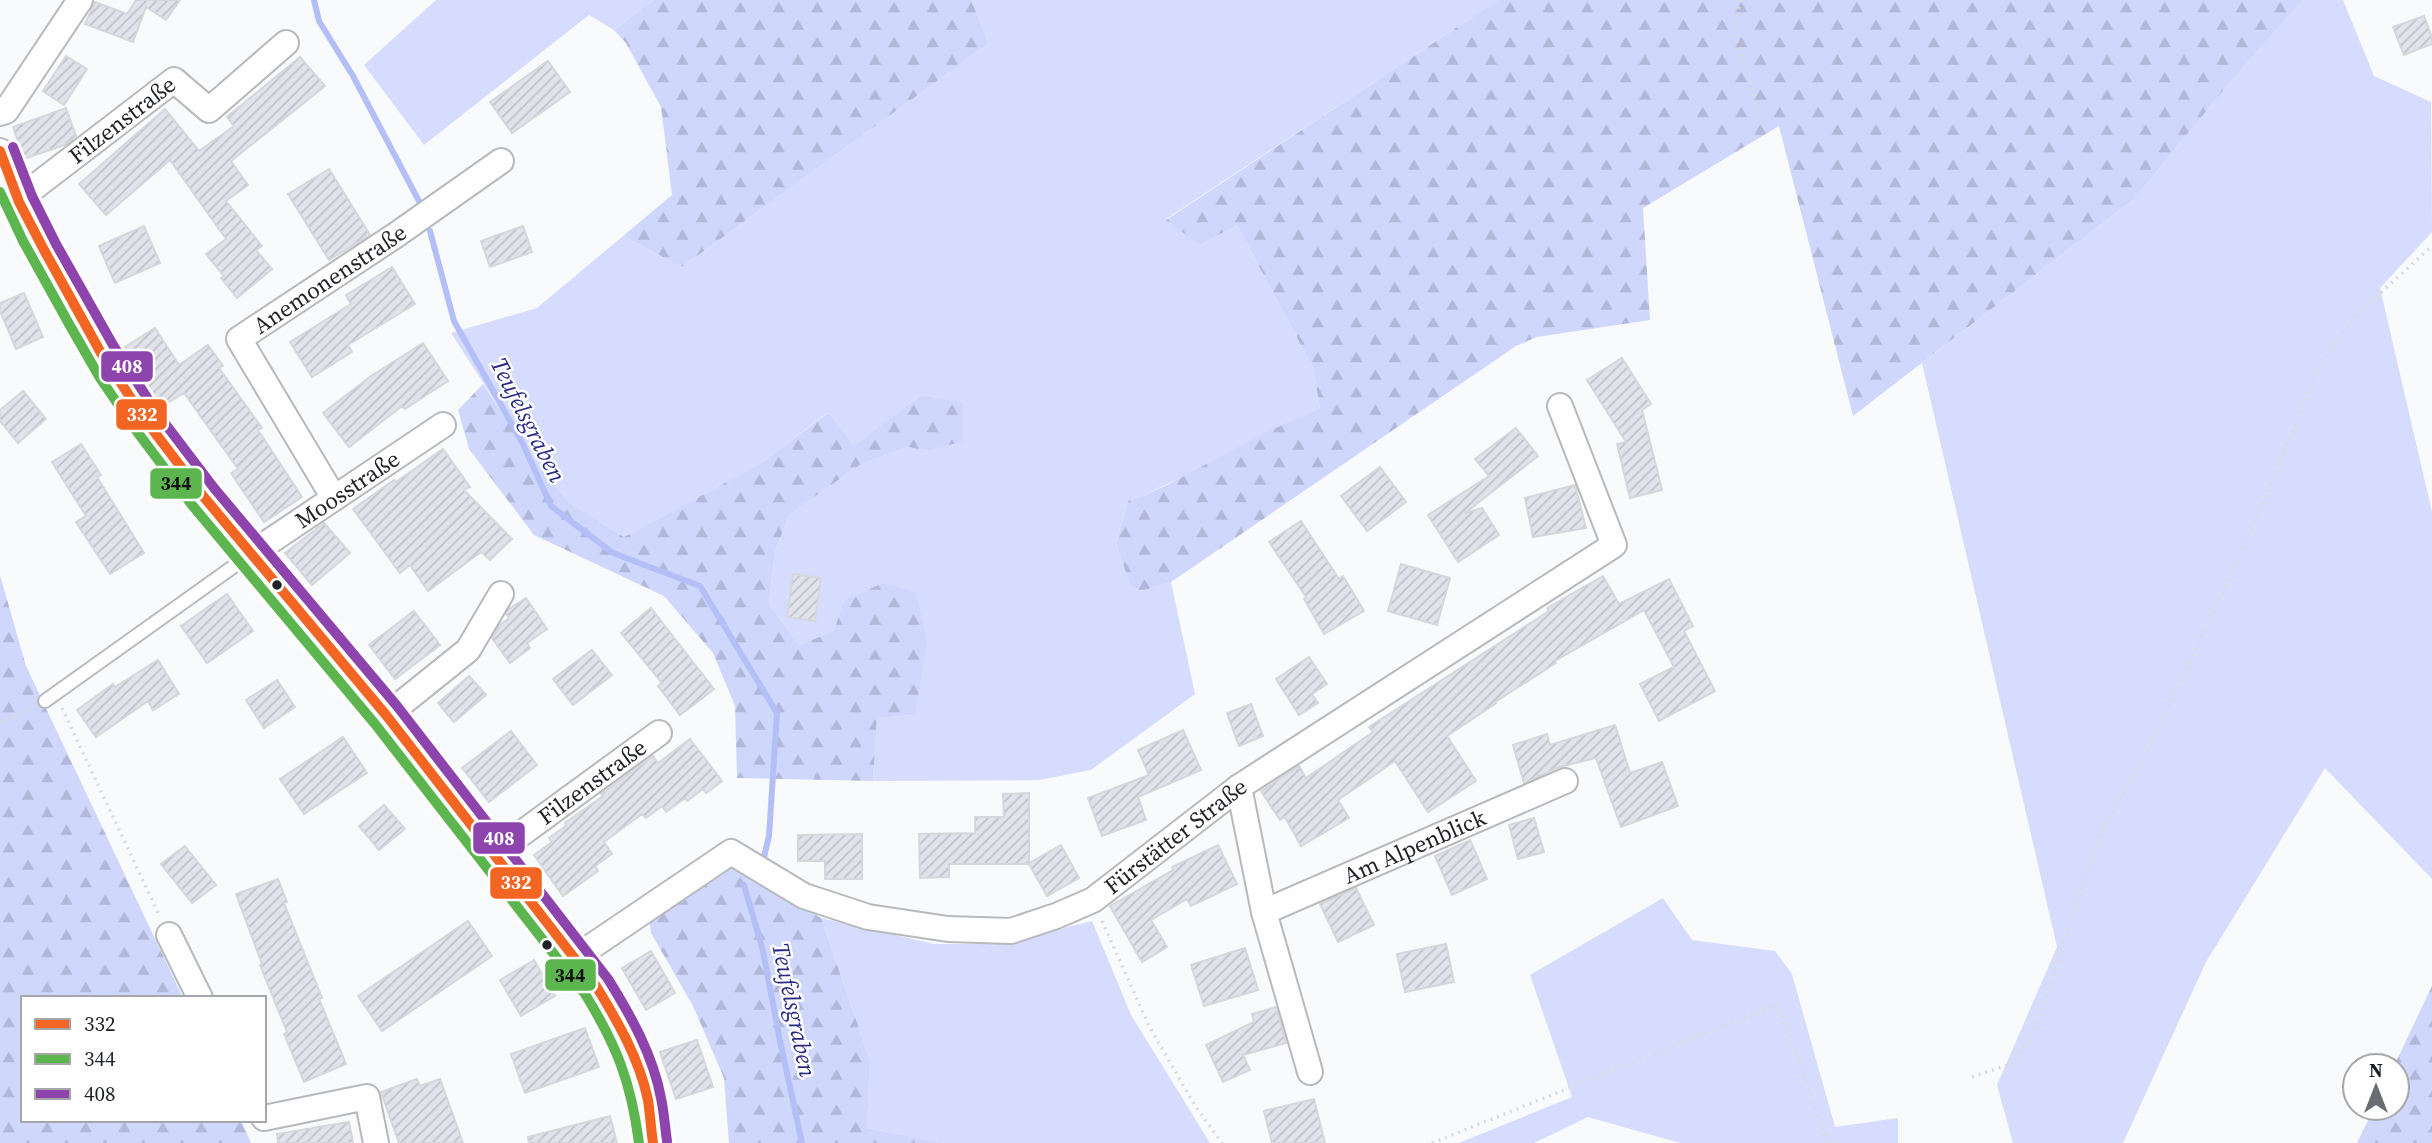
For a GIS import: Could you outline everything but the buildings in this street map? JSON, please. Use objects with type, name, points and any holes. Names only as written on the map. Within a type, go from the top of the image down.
[{"type":"street","points":[[0,113],[6,111],[80,0]]},
{"type":"street","name":"Filzenstraße","points":[[19,199],[174,80],[209,110],[286,43]]},
{"type":"street","points":[[0,151],[19,199],[89,332],[145,420],[251,554],[386,716],[492,855],[594,979],[635,1059],[647,1100],[653,1143]]},
{"type":"street","name":"Anemonenstraße","points":[[334,498],[239,339],[396,235],[501,161]]},
{"type":"street","name":"Fürstätter Straße","points":[[576,957],[731,852],[804,896],[868,916],[948,929],[1011,931],[1093,900],[1239,787],[1614,545],[1560,406]]},
{"type":"street","name":"Moosstraße","points":[[251,554],[443,425]]},
{"type":"street","points":[[386,716],[468,650],[501,594]]},
{"type":"street","name":"Filzenstraße","points":[[492,855],[659,733]]},
{"type":"street","name":"Am Alpenblick","points":[[1264,912],[1566,781]]},
{"type":"street","points":[[1239,787],[1264,912],[1310,1072]]},
{"type":"street","points":[[169,934],[199,996]]},
{"type":"street","points":[[266,1118],[367,1097],[376,1143]]},
{"type":"lane","points":[[50,697],[251,554]]},
{"type":"path","points":[[1740,0],[1734,35],[1750,78],[1760,123]]},
{"type":"path","points":[[1972,1077],[2014,1063],[2037,1026],[2080,892],[2104,828],[2158,731],[2258,516],[2316,376],[2337,340],[2363,309],[2432,246]]},
{"type":"path","points":[[0,723],[50,697],[169,934]]},
{"type":"path","points":[[1093,900],[1150,1028],[1194,1104],[1222,1143]]},
{"type":"path","points":[[1432,1143],[1778,1004],[1826,1140],[1842,1143]]},
{"type":"shaded area","points":[[436,0],[654,0],[614,30],[589,15],[424,145],[364,65]]},
{"type":"shaded area","points":[[971,0],[1498,0],[1166,219],[1200,245],[1237,225],[1313,368],[1320,408],[1177,480],[1128,501],[1116,544],[1131,587],[1142,591],[1171,582],[1195,694],[1091,770],[1039,780],[873,781],[877,718],[915,715],[883,583],[844,600],[835,631],[799,645],[769,604],[775,552],[789,515],[861,464],[908,447],[929,451],[920,396],[854,445],[827,413],[758,465],[624,537],[570,503],[528,452],[451,333],[537,308],[623,236],[682,267],[989,43]]},
{"type":"shaded area","points":[[2303,0],[2343,0],[2374,76],[2431,102],[2432,232],[2380,288],[2432,512],[2432,879],[2325,768],[2206,962],[2123,1143],[2013,1143],[1997,1085],[2057,947],[1922,363],[2134,199],[2231,81]]},
{"type":"shaded area","points":[[1663,898],[1692,940],[1775,951],[1792,974],[1835,1127],[1898,1118],[1898,1143],[1680,1143],[1588,1117],[1534,1143],[1459,1143],[1572,1097],[1530,975]]},
{"type":"shaded area","points":[[821,918],[934,944],[999,944],[1092,921],[1131,1015],[1210,1143],[945,1143],[867,1128],[870,1060]]},
{"type":"green space","points":[[654,0],[971,0],[989,43],[682,267],[623,236],[672,195],[661,107],[626,43],[614,30]]},
{"type":"green space","points":[[1498,0],[2303,0],[2231,81],[2134,199],[1853,416],[1779,126],[1643,208],[1650,320],[1537,337],[1516,346],[1171,582],[1142,591],[1131,587],[1116,544],[1128,501],[1163,487],[1263,434],[1320,408],[1313,368],[1237,225],[1200,245],[1166,220]]},
{"type":"green space","points":[[483,384],[528,452],[570,503],[624,537],[758,465],[828,413],[854,445],[920,396],[962,402],[963,441],[929,451],[908,447],[861,464],[789,515],[775,552],[769,604],[799,645],[834,631],[844,600],[883,583],[916,592],[927,642],[915,715],[877,718],[873,781],[737,778],[735,706],[713,653],[664,596],[534,535],[469,449],[458,410]]},
{"type":"green space","points":[[0,575],[26,666],[182,996],[21,996],[21,1122],[242,1122],[251,1143],[0,1143]]},
{"type":"green space","points":[[730,862],[821,918],[870,1060],[867,1128],[945,1143],[729,1143],[724,1078],[693,1006],[651,933],[649,919]]},
{"type":"green space","points":[[2432,986],[2432,1143],[2357,1143],[2367,1122],[2411,1122],[2411,1052],[2401,1052]]},
{"type":"waterway","name":"Teufelsgraben","points":[[314,0],[319,21],[353,76],[421,205]]},
{"type":"waterway","name":"Teufelsgraben","points":[[430,231],[454,321],[523,444],[551,506],[613,553],[700,586],[777,713],[769,836],[764,857]]},
{"type":"waterway","name":"Teufelsgraben","points":[[744,885],[763,951],[802,1143]]},
{"type":"transit line","name":"408","points":[[13,147],[32,196],[56,244],[113,345],[157,413],[214,488],[397,706],[608,979],[633,1022],[653,1066],[667,1141]]},
{"type":"transit line","name":"332","points":[[0,151],[19,202],[44,250],[101,353],[146,421],[203,496],[386,715],[596,986],[620,1027],[639,1070],[648,1100],[653,1143]]},
{"type":"transit line","name":"344","points":[[0,192],[23,241],[69,324],[100,378],[135,429],[192,505],[375,724],[585,994],[621,1065],[632,1101],[639,1143]]}]
